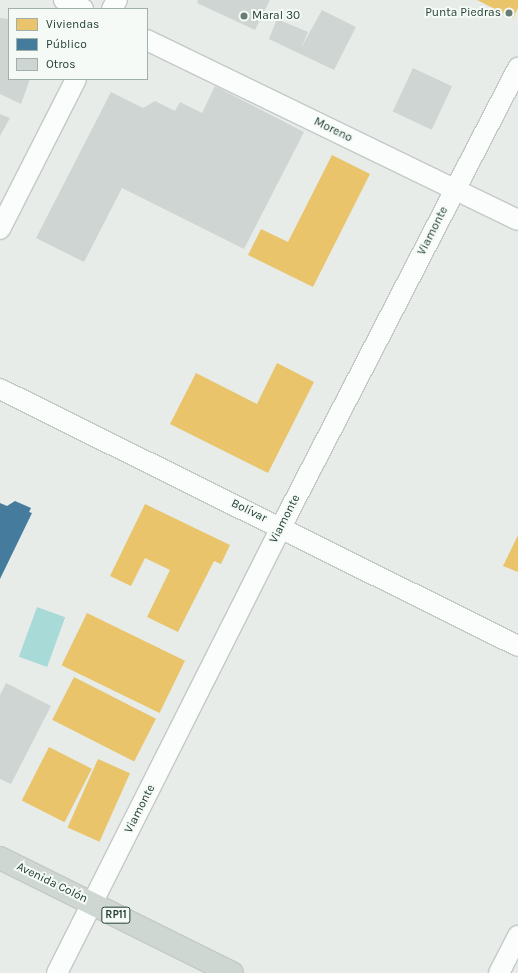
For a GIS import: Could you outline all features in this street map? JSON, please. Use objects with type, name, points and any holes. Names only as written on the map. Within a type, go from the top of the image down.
[{"type":"main road","name":"Avenida Colón","points":[[0,858],[232,973]]},
{"type":"street","points":[[64,0],[81,8]]},
{"type":"street","name":"Moreno","points":[[148,40],[518,220]]},
{"type":"street","name":"Viamonte","points":[[58,973],[281,526],[518,68]]},
{"type":"street","points":[[0,229],[75,80]]},
{"type":"street","name":"Bolívar","points":[[0,389],[281,526],[518,646]]},
{"type":"street","points":[[499,973],[518,936]]},
{"type":"water","points":[[37,607],[65,617],[47,667],[19,657]]},
{"type":"building: Viviendas","name":"Punta Piedras","points":[[477,0],[518,0],[518,8],[513,18]]},
{"type":"building: Viviendas","points":[[332,155],[370,174],[313,287],[248,255],[261,229],[288,242]]},
{"type":"building: Viviendas","points":[[277,363],[314,382],[268,473],[170,424],[196,373],[257,404]]},
{"type":"building: Viviendas","points":[[145,504],[230,545],[221,564],[214,561],[178,632],[147,617],[170,570],[145,558],[131,586],[110,576]]},
{"type":"building: Viviendas","points":[[518,535],[518,572],[503,566]]},
{"type":"building: Viviendas","points":[[87,613],[185,661],[160,713],[62,665]]},
{"type":"building: Viviendas","points":[[74,677],[156,719],[134,762],[52,720]]},
{"type":"building: Viviendas","points":[[49,747],[92,769],[65,822],[22,800]]},
{"type":"building: Viviendas","points":[[98,759],[130,773],[99,842],[67,828]]},
{"type":"building: Público","points":[[15,501],[31,508],[29,512],[32,513],[0,579],[0,503],[7,506]]},
{"type":"building: Otros","name":"Maral 30","points":[[198,0],[270,0],[255,30],[197,3]]},
{"type":"building: Otros","points":[[322,10],[356,27],[334,70],[269,39],[277,19],[308,32],[301,48]]},
{"type":"building: Otros","points":[[0,18],[8,19],[8,80],[30,80],[21,104],[0,94]]},
{"type":"building: Otros","points":[[413,68],[452,86],[432,130],[393,112]]},
{"type":"building: Otros","points":[[215,86],[304,132],[244,249],[122,188],[84,262],[36,238],[111,92],[143,108],[155,101],[175,111],[180,102],[202,113]]},
{"type":"building: Otros","points":[[0,114],[10,118],[0,136]]},
{"type":"building: Otros","points":[[6,683],[51,706],[11,784],[0,779],[0,695]]},
{"type":"place","name":"Punta Piedras","points":[[509,13]]},
{"type":"place","name":"Maral 30","points":[[244,16]]}]
